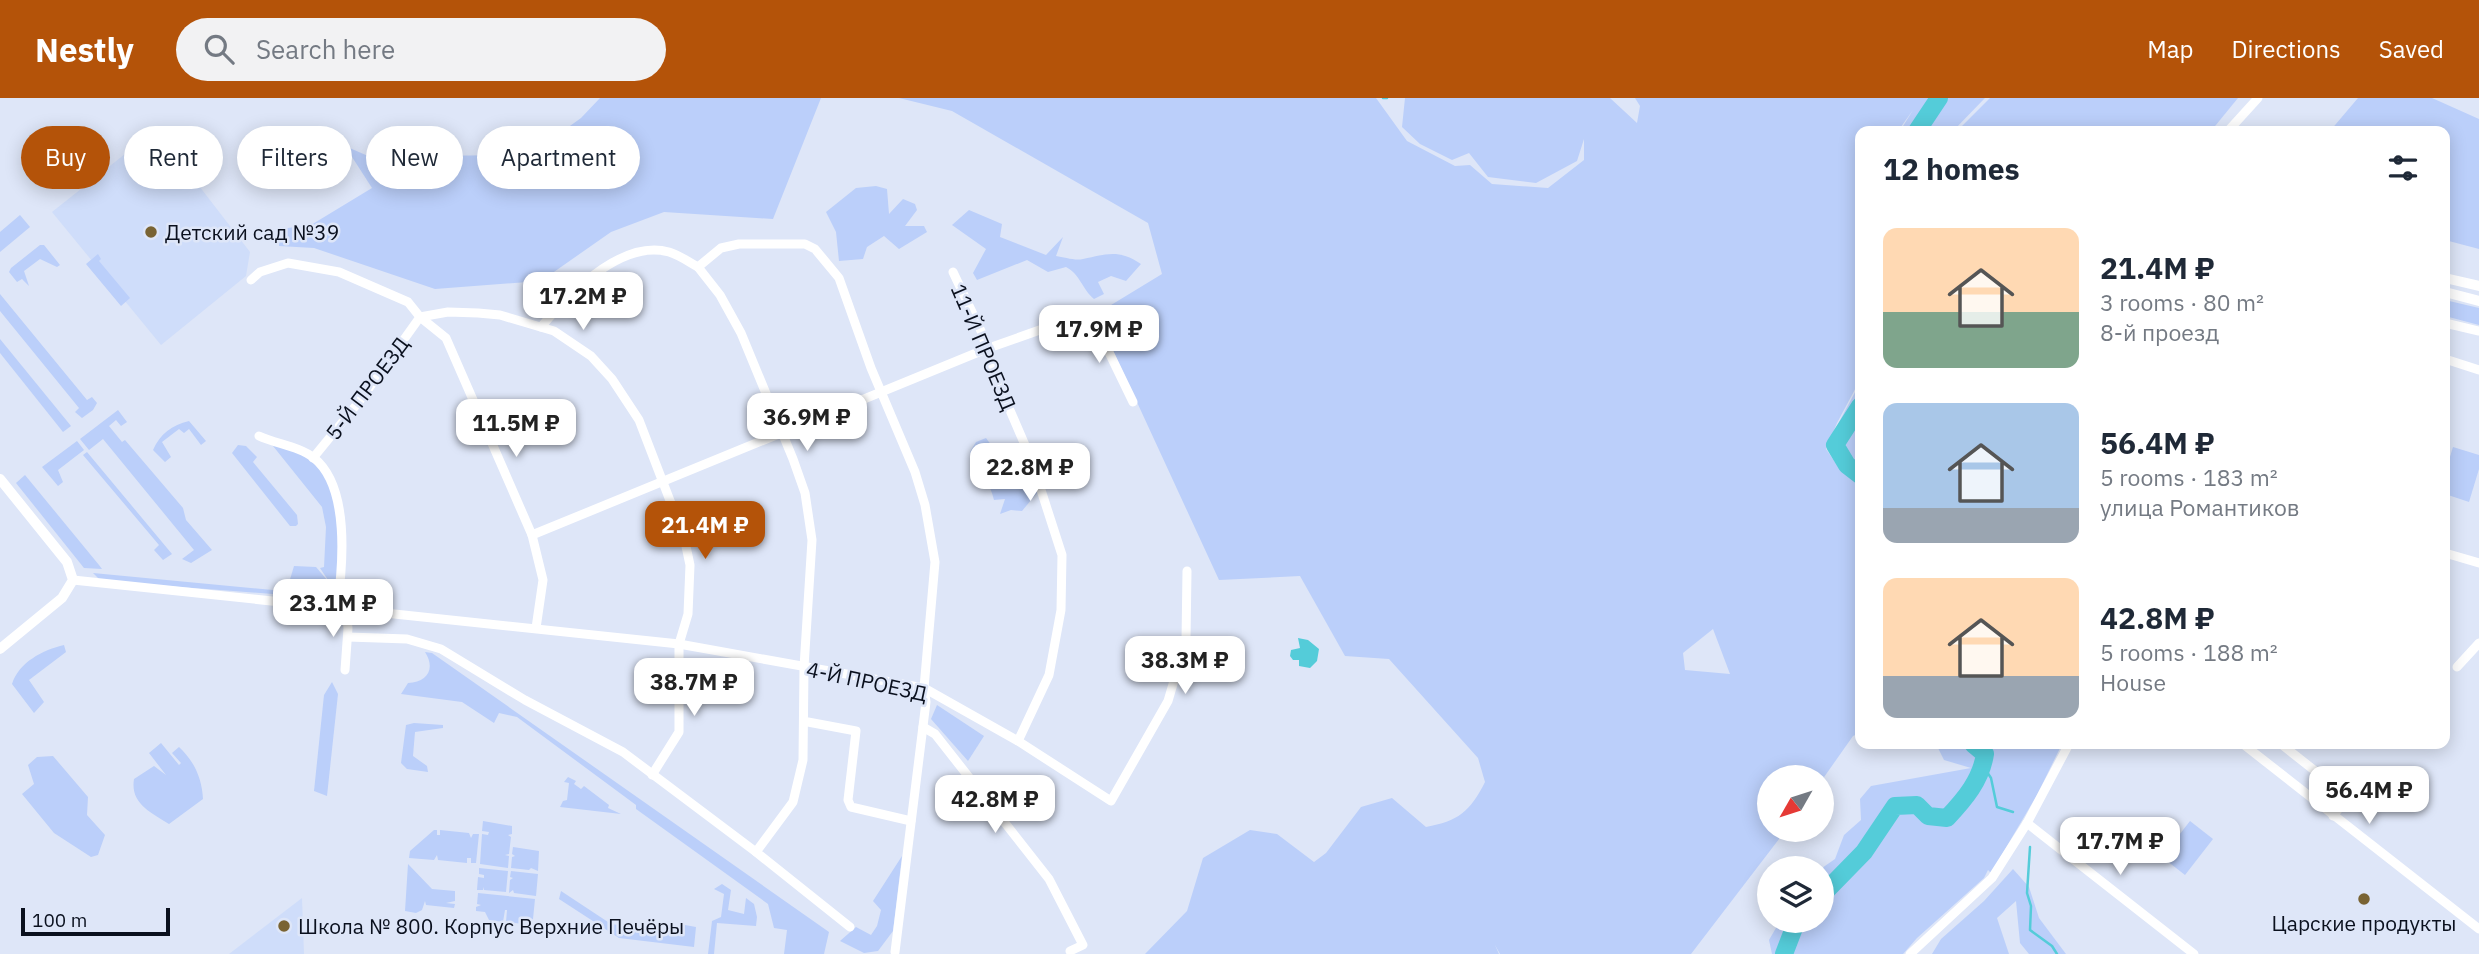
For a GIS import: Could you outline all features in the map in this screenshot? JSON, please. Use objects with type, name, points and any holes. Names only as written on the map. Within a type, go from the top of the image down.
[{"type":"street","points":[[2233,126],[2258,98]]},
{"type":"street","points":[[698,267],[721,247],[806,244],[815,249],[834,269],[881,393],[915,472],[932,534],[935,562],[924,688],[926,702],[895,951]]},
{"type":"street","points":[[541,327],[565,298],[593,276],[629,256],[643,252],[670,252],[698,267],[720,295],[741,334],[805,493],[813,540],[804,667],[803,760],[793,802],[756,852]]},
{"type":"street","points":[[251,280],[260,272],[288,262],[339,272],[408,302],[452,347],[533,535],[543,580],[536,628]]},
{"type":"street","name":"11-Й ПРОЕЗД","points":[[953,272],[981,331],[1031,459],[1062,555],[1060,610],[1049,675],[1018,741]]},
{"type":"street","points":[[2450,279],[2479,286]]},
{"type":"street","points":[[2450,293],[2479,301]]},
{"type":"street","points":[[420,317],[448,312],[499,315],[554,331],[591,356],[612,379],[639,420],[684,537],[690,565],[688,614],[679,644],[679,732],[652,775]]},
{"type":"street","points":[[533,535],[986,349],[1084,314],[1102,338],[1133,402]]},
{"type":"street","name":"5-Й ПРОЕЗД","points":[[313,458],[362,398],[420,317]]},
{"type":"street","points":[[2450,324],[2479,331]]},
{"type":"street","points":[[2450,361],[2479,370]]},
{"type":"street","points":[[259,436],[313,458],[327,473],[337,491],[341,533],[342,608],[348,637],[345,670]]},
{"type":"street","points":[[0,479],[67,562],[73,580],[62,598],[0,649]]},
{"type":"street","points":[[2450,554],[2479,563]]},
{"type":"street","name":"4-Й ПРОЕЗД","points":[[73,580],[679,644],[924,688],[1018,741],[1111,801],[1168,701],[1186,640],[1187,570]]},
{"type":"street","points":[[348,637],[407,639],[441,649],[525,700],[623,752],[850,927]]},
{"type":"street","points":[[2457,667],[2479,643]]},
{"type":"street","points":[[808,722],[856,731],[848,800],[851,807],[911,821]]},
{"type":"street","points":[[923,727],[935,734],[1049,879],[1083,944],[1070,951]]},
{"type":"street","points":[[1910,954],[1992,878],[2027,823],[2066,749]]},
{"type":"street","points":[[2249,749],[2479,929]]},
{"type":"street","points":[[2287,749],[2348,797],[2333,816]]},
{"type":"street","points":[[2027,823],[2194,954]]},
{"type":"shaded area","points":[[600,98],[821,98],[773,219],[664,212],[611,232],[541,281],[435,289],[314,248],[279,246],[280,229],[311,225],[370,189],[463,189],[463,156],[477,155],[477,189],[640,189],[640,126],[570,126]]},
{"type":"shaded area","points":[[899,98],[1376,98],[1407,141],[1455,166],[1470,165],[1492,184],[1548,188],[1584,160],[1584,139],[1577,161],[1536,183],[1488,177],[1469,153],[1452,160],[1420,144],[1402,127],[1405,98],[1610,98],[1637,123],[1640,106],[1635,98],[1985,98],[1958,126],[1903,126],[1913,110],[1902,126],[1855,126],[1855,389],[1826,449],[1837,465],[1828,449],[1855,392],[1855,735],[1833,765],[1757,765],[1757,842],[1777,842],[1766,856],[1757,856],[1757,868],[1691,954],[1500,954],[1495,945],[1499,954],[1145,954],[1187,911],[1203,858],[1250,830],[1277,834],[1314,862],[1326,853],[1361,807],[1392,798],[1426,827],[1447,822],[1462,814],[1474,801],[1485,782],[1478,758],[1389,659],[1345,656],[1300,576],[1219,580],[1112,348],[1093,316],[1162,274],[1148,223],[952,111]],"holes":[[[1713,629],[1730,674],[1685,670],[1683,653]]]},
{"type":"shaded area","points":[[1990,98],[2238,98],[2215,126],[1962,126]]},
{"type":"shaded area","points":[[2358,98],[2432,98],[2479,119],[2479,249],[2450,241],[2450,126],[2334,126]]},
{"type":"shaded area","points":[[352,149],[366,155],[366,179],[352,157]]},
{"type":"shaded area","name":"Детский сад №39","points":[[124,155],[124,189],[201,189],[250,252],[246,276],[161,345],[52,212],[81,189],[110,189],[110,166]]},
{"type":"shaded area","points":[[876,186],[887,189],[889,214],[903,199],[915,204],[917,210],[905,226],[924,226],[927,232],[899,249],[884,236],[867,247],[863,259],[839,261],[836,232],[826,212],[856,188]]},
{"type":"shaded area","points":[[969,210],[1002,224],[1000,237],[1046,255],[1063,237],[1056,256],[1080,259],[1106,254],[1119,255],[1141,264],[1126,281],[1111,276],[1098,282],[1104,294],[1094,299],[1075,274],[1066,267],[1048,272],[1027,260],[977,280],[973,273],[986,249],[952,225]]},
{"type":"shaded area","points":[[20,215],[30,227],[0,252],[0,232]]},
{"type":"shaded area","points":[[40,245],[44,245],[60,265],[57,267],[40,259],[24,271],[29,286],[22,279],[17,282],[9,272],[11,268]]},
{"type":"shaded area","points":[[98,254],[101,259],[99,261],[130,298],[121,306],[86,264]]},
{"type":"shaded area","points":[[0,294],[87,400],[92,397],[97,403],[93,410],[82,418],[75,412],[79,408],[0,311]]},
{"type":"shaded area","points":[[2450,301],[2479,308],[2479,325],[2450,317]]},
{"type":"shaded area","points":[[0,339],[71,426],[63,432],[0,353]]},
{"type":"shaded area","points":[[118,410],[127,422],[121,426],[116,420],[109,426],[122,442],[125,440],[183,508],[186,520],[212,550],[191,563],[182,559],[194,550],[103,439],[89,450],[80,439]]},
{"type":"shaded area","points":[[189,421],[206,441],[201,445],[189,429],[184,433],[179,429],[162,442],[171,457],[165,462],[153,450],[156,444],[167,431]]},
{"type":"shaded area","points":[[986,438],[997,453],[1011,455],[1028,466],[1023,481],[1033,478],[1037,493],[1022,511],[1011,510],[1000,514],[1005,499],[994,500],[990,487],[970,452],[976,442]]},
{"type":"shaded area","points":[[77,441],[84,450],[58,470],[63,482],[58,486],[42,467]]},
{"type":"shaded area","points":[[269,441],[311,456],[337,491],[341,533],[336,592],[320,568],[324,567],[326,527],[322,507]]},
{"type":"shaded area","points":[[238,445],[246,446],[257,457],[253,462],[297,515],[296,526],[290,526],[232,453]]},
{"type":"shaded area","points":[[2453,447],[2479,455],[2479,469],[2469,502],[2450,496],[2450,457]]},
{"type":"shaded area","points":[[87,452],[172,554],[163,560],[154,550],[159,545],[83,455]]},
{"type":"shaded area","points":[[25,475],[102,569],[84,568],[16,483]]},
{"type":"shaded area","points":[[294,566],[316,567],[333,587],[334,594],[329,596],[286,593]]},
{"type":"shaded area","points":[[93,573],[273,590],[273,594],[101,581]]},
{"type":"shaded area","points":[[1298,638],[1308,640],[1319,649],[1317,661],[1310,668],[1299,666],[1299,660],[1293,660],[1290,656],[1291,650],[1300,648]]},
{"type":"shaded area","points":[[64,645],[66,652],[29,680],[44,702],[34,713],[12,684],[15,676],[33,658]]},
{"type":"shaded area","points":[[425,652],[432,653],[829,932],[824,954],[784,954],[787,930],[774,928],[768,904],[636,809],[636,805],[517,717],[499,713],[494,723],[462,702],[401,694],[408,683],[420,680],[428,674],[430,664]]},
{"type":"shaded area","points":[[332,682],[338,694],[327,796],[314,791],[324,695]]},
{"type":"shaded area","points":[[937,705],[984,736],[968,761],[931,719]]},
{"type":"shaded area","points":[[406,725],[443,725],[443,728],[415,732],[413,756],[427,766],[428,772],[407,769],[401,763]]},
{"type":"shaded area","points":[[161,743],[179,765],[181,763],[172,753],[179,747],[193,764],[201,784],[203,799],[169,824],[138,801],[134,787],[134,779],[154,766],[166,775],[149,753]]},
{"type":"shaded area","points":[[1938,749],[2060,749],[2037,795],[1991,873],[1988,870],[1984,878],[1903,954],[1772,954],[1769,940],[1773,933],[1834,933],[1834,860],[1844,835],[1861,820],[1860,799],[1871,786],[1971,768],[1944,760]]},
{"type":"shaded area","points":[[53,756],[88,797],[87,815],[105,835],[98,855],[91,857],[54,833],[22,794],[34,784],[28,765],[37,757]]},
{"type":"shaded area","points":[[568,777],[576,781],[574,784],[581,789],[584,786],[609,805],[608,808],[621,814],[560,807],[563,801],[567,800],[569,783],[564,782]]},
{"type":"shaded area","points":[[483,821],[512,826],[512,834],[508,835],[511,837],[509,854],[505,855],[509,856],[508,868],[480,864],[482,834],[488,835],[489,832],[482,831]]},
{"type":"shaded area","points":[[2190,821],[2213,839],[2185,875],[2162,857]]},
{"type":"shaded area","points":[[437,830],[437,835],[440,835],[440,830],[469,833],[471,838],[473,834],[479,834],[476,863],[471,863],[471,858],[467,858],[467,863],[438,860],[437,855],[434,860],[409,858],[410,851]]},
{"type":"shaded area","points":[[513,847],[539,851],[538,871],[531,868],[511,868],[512,857],[515,856],[512,854]]},
{"type":"shaded area","points":[[902,856],[893,931],[878,951],[864,953],[840,941],[856,927],[871,935],[877,926],[881,910],[873,901]]},
{"type":"shaded area","points":[[408,864],[432,889],[455,891],[455,901],[446,903],[455,904],[454,908],[426,905],[425,901],[422,910],[416,913],[405,911]]},
{"type":"shaded area","points":[[479,868],[508,871],[506,892],[484,890],[484,887],[483,890],[477,890],[478,877],[484,878],[484,875],[479,874]]},
{"type":"shaded area","points":[[2013,869],[2029,887],[2039,918],[2066,954],[2029,954],[2020,943],[2016,901],[1997,918],[2009,954],[1932,954],[1941,939],[1984,901]]},
{"type":"shaded area","points":[[511,871],[538,874],[536,896],[514,893],[513,890],[509,893],[510,880],[513,878],[510,877]]},
{"type":"shaded area","points":[[722,884],[731,890],[728,910],[744,914],[746,898],[754,904],[756,926],[717,923],[714,954],[708,954],[712,921],[721,917],[724,894],[714,889]]},
{"type":"shaded area","points":[[561,891],[611,924],[679,933],[685,925],[696,927],[694,947],[619,938],[559,899]]},
{"type":"shaded area","points":[[478,893],[535,899],[533,919],[524,924],[506,922],[505,910],[503,922],[489,920],[485,912],[476,911],[476,907],[481,905],[477,904]]},
{"type":"shaded area","name":"Школа № 800. Корпус Верхние Печёры","points":[[302,898],[304,954],[229,954]]},
{"type":"waterway","points":[[1920,126],[1939,98]]},
{"type":"waterway","points":[[1855,414],[1835,445],[1847,465],[1855,471]]},
{"type":"waterway","points":[[1834,883],[1864,852],[1895,806],[1917,805],[1928,816],[1947,818],[1976,781],[1985,754],[1979,749]]},
{"type":"waterway","points":[[1983,766],[1991,778],[1997,807],[2013,812]]},
{"type":"waterway","points":[[2030,847],[2027,893],[2031,906],[2030,930],[2052,946],[2057,954]]},
{"type":"waterway","points":[[1784,954],[1792,933]]},
{"type":"place","name":"Детский сад №39","points":[[151,232]]},
{"type":"place","name":"Царские продукты","points":[[2364,899]]},
{"type":"place","name":"Школа № 800. Корпус Верхние Печёры","points":[[284,926]]}]
